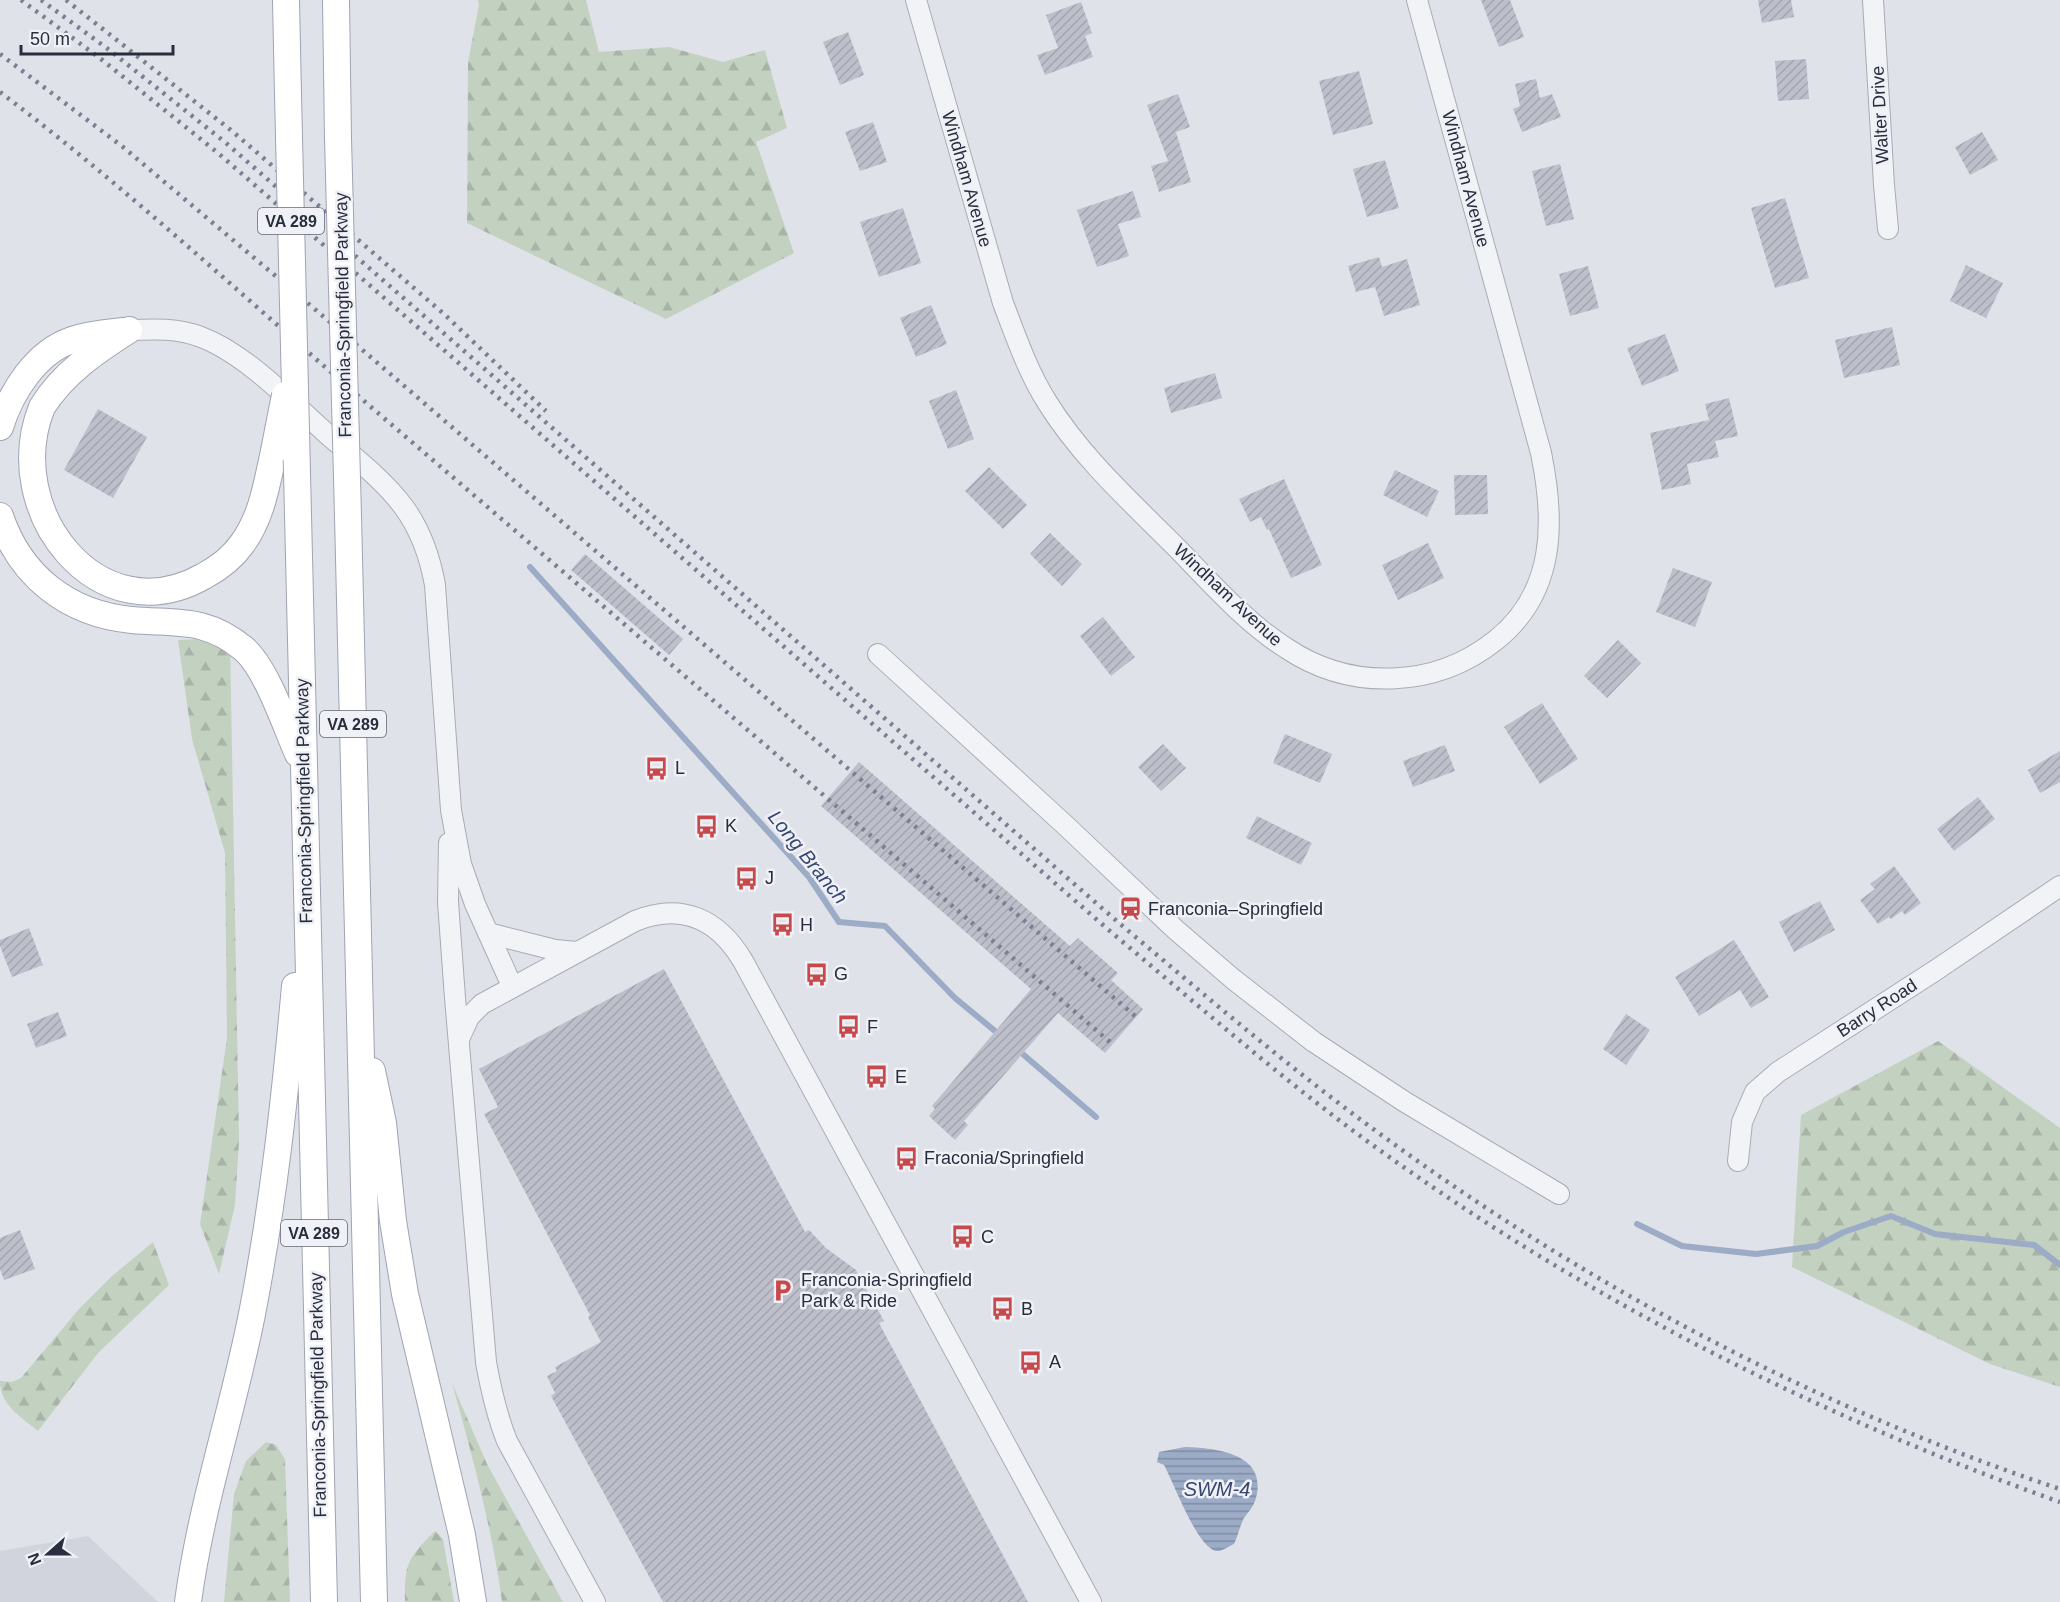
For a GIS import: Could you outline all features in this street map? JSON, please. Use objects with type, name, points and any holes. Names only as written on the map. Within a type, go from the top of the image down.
[{"type":"main road","name":"Franconia-Springfield Parkway","points":[[286,0],[324,1602]]},
{"type":"main road","name":"Franconia-Springfield Parkway","points":[[336,0],[374,1602]]},
{"type":"main road","points":[[129,330],[90,356],[60,383],[40,409],[28,442],[25,476],[32,512],[50,544],[62,557],[92,579],[126,591],[162,592],[192,583],[223,565],[243,543],[260,511],[294,348]]},
{"type":"main road","points":[[0,427],[12,398],[28,374],[45,356],[73,339],[129,330]]},
{"type":"main road","points":[[0,516],[20,557],[43,583],[70,603],[117,618],[186,622],[210,627],[244,650],[257,665],[269,687],[303,767]]},
{"type":"main road","points":[[188,1602],[199,1534],[252,1316],[269,1216],[282,1120],[306,864]]},
{"type":"main road","points":[[359,1006],[383,1123],[393,1221],[405,1294],[462,1535],[473,1602]]},
{"type":"street","name":"Windham Avenue","points":[[916,0],[1003,303],[1017,342],[1035,381],[1060,422],[1127,498],[1199,571],[1250,620],[1284,648],[1336,672],[1362,679],[1386,680],[1423,675],[1457,665],[1485,649],[1502,635],[1525,608],[1540,578],[1546,558],[1550,520],[1547,482],[1541,453],[1416,0]]},
{"type":"street","name":"Walter Drive","points":[[1873,0],[1888,229]]},
{"type":"street","points":[[129,330],[165,329],[183,332],[206,339],[226,349],[260,375],[373,475],[402,505],[424,544],[434,578],[451,810],[447,886],[486,1362],[500,1424],[516,1458],[595,1602]]},
{"type":"street","points":[[878,654],[1176,930],[1233,979],[1314,1042],[1405,1102],[1558,1194]]},
{"type":"street","points":[[451,810],[466,882],[512,987]]},
{"type":"street","name":"Barry Road","points":[[1738,1161],[1742,1122],[1755,1092],[1770,1078],[2060,886]]},
{"type":"street","points":[[459,1039],[464,1025],[474,1010],[635,921],[656,914],[683,914],[696,917],[718,929],[727,937],[1091,1602]]},
{"type":"street","points":[[488,933],[555,950],[576,952]]},
{"type":"shaded area","points":[[88,1536],[158,1602],[0,1602],[0,1551]]},
{"type":"green space","points":[[478,0],[586,0],[599,52],[669,47],[723,62],[765,50],[787,128],[756,142],[794,253],[666,319],[467,223],[468,62]]},
{"type":"green space","points":[[230,638],[239,1141],[235,1205],[219,1274],[200,1224],[227,1038],[225,853],[192,739],[178,640]]},
{"type":"green space","points":[[1938,1041],[2060,1128],[2060,1387],[1990,1364],[1792,1267],[1801,1115]]},
{"type":"green space","points":[[153,1242],[169,1285],[98,1353],[38,1431],[8,1404],[0,1381],[12,1382],[21,1378],[79,1309],[111,1277]]},
{"type":"green space","points":[[452,1383],[487,1464],[563,1602],[502,1602],[487,1519]]},
{"type":"green space","points":[[266,1442],[276,1445],[285,1459],[290,1602],[224,1602],[234,1494],[246,1461]]},
{"type":"green space","points":[[435,1531],[443,1539],[454,1602],[405,1602],[405,1578],[410,1562],[413,1555]]},
{"type":"water","name":"SWM-4","points":[[1185,1447],[1210,1449],[1236,1456],[1247,1462],[1254,1471],[1258,1483],[1253,1506],[1243,1521],[1234,1544],[1221,1551],[1209,1547],[1201,1538],[1164,1465],[1157,1462],[1159,1452]]},
{"type":"building","points":[[1481,0],[1510,0],[1524,37],[1499,47]]},
{"type":"building","points":[[1758,0],[1791,0],[1794,17],[1762,23]]},
{"type":"building","points":[[1081,2],[1092,33],[1085,36],[1093,57],[1045,75],[1037,55],[1058,48],[1046,15]]},
{"type":"building","points":[[848,32],[864,75],[840,85],[823,42]]},
{"type":"building","points":[[1806,59],[1809,99],[1778,101],[1775,61]]},
{"type":"building","points":[[1359,71],[1373,124],[1333,135],[1319,81]]},
{"type":"building","points":[[1536,79],[1540,98],[1552,94],[1561,117],[1522,132],[1513,109],[1520,106],[1515,84]]},
{"type":"building","points":[[1178,94],[1190,127],[1176,132],[1191,182],[1159,192],[1151,166],[1168,161],[1147,105]]},
{"type":"building","points":[[873,122],[887,162],[860,171],[845,132]]},
{"type":"building","points":[[1982,132],[1998,160],[1970,175],[1955,147]]},
{"type":"building","points":[[1385,160],[1399,208],[1367,217],[1353,169]]},
{"type":"building","points":[[1560,164],[1574,219],[1546,226],[1532,171]]},
{"type":"building","points":[[1133,191],[1141,217],[1118,224],[1129,256],[1097,267],[1077,210]]},
{"type":"building","points":[[1785,198],[1809,278],[1775,288],[1751,208]]},
{"type":"building","points":[[903,208],[921,263],[879,277],[860,222]]},
{"type":"building","points":[[1379,257],[1382,267],[1407,259],[1420,305],[1384,316],[1375,287],[1356,292],[1348,266]]},
{"type":"building","points":[[1966,265],[2003,283],[1986,318],[1950,301]]},
{"type":"building","points":[[1588,266],[1599,308],[1570,316],[1559,274]]},
{"type":"building","points":[[931,305],[947,344],[916,357],[900,318]]},
{"type":"building","points":[[1892,327],[1900,365],[1844,378],[1835,340]]},
{"type":"building","points":[[1665,334],[1679,371],[1642,386],[1627,348]]},
{"type":"building","points":[[1215,373],[1222,398],[1171,413],[1164,388]]},
{"type":"building","points":[[956,390],[974,439],[948,449],[929,401]]},
{"type":"building","points":[[1729,398],[1738,436],[1715,441],[1719,457],[1687,464],[1691,484],[1662,490],[1650,433],[1709,420],[1705,404]]},
{"type":"building","points":[[98,409],[147,437],[113,498],[64,470]]},
{"type":"building","points":[[989,467],[1027,505],[1003,529],[965,491]]},
{"type":"building","points":[[1395,470],[1439,491],[1427,517],[1383,495]]},
{"type":"building","points":[[1454,475],[1487,475],[1488,514],[1455,515]]},
{"type":"building","points":[[1284,479],[1322,565],[1291,578],[1269,529],[1267,530],[1261,517],[1250,522],[1239,499]]},
{"type":"building","points":[[1050,533],[1082,564],[1062,586],[1030,554]]},
{"type":"building","points":[[1428,543],[1444,578],[1398,600],[1382,565]]},
{"type":"building","points":[[585,554],[683,639],[669,655],[571,570]]},
{"type":"building","points":[[1673,568],[1712,582],[1695,627],[1656,612]]},
{"type":"building","points":[[1103,617],[1135,657],[1111,676],[1080,636]]},
{"type":"building","points":[[1618,640],[1641,663],[1607,698],[1584,676]]},
{"type":"building","points":[[1542,703],[1578,759],[1540,784],[1504,727]]},
{"type":"building","points":[[1285,734],[1332,754],[1320,783],[1273,763]]},
{"type":"building","points":[[1163,744],[1186,768],[1161,791],[1138,767]]},
{"type":"building","points":[[1445,745],[1455,771],[1413,787],[1403,761]]},
{"type":"building","points":[[2060,751],[2060,782],[2040,793],[2028,770]]},
{"type":"building","points":[[859,762],[1070,946],[1078,938],[1118,973],[1111,980],[1143,1009],[1105,1053],[1058,1013],[964,1121],[968,1125],[955,1140],[929,1116],[935,1109],[932,1106],[1031,989],[821,806]]},
{"type":"building","points":[[1978,797],[1995,819],[1954,851],[1937,829]]},
{"type":"building","points":[[1257,816],[1312,843],[1301,865],[1246,838]]},
{"type":"building","points":[[1894,866],[1921,903],[1905,915],[1902,911],[1878,924],[1860,900],[1875,889],[1870,884]]},
{"type":"building","points":[[1820,901],[1835,930],[1794,952],[1779,922]]},
{"type":"building","points":[[29,928],[43,965],[12,977],[0,946],[0,940]]},
{"type":"building","points":[[1734,940],[1769,997],[1751,1008],[1740,990],[1699,1016],[1675,977]]},
{"type":"building","name":"Franconia-Springfield Park & Ride","points":[[664,969],[805,1232],[809,1230],[826,1248],[856,1270],[884,1321],[879,1323],[1028,1602],[663,1602],[551,1396],[555,1393],[547,1376],[557,1371],[555,1367],[601,1342],[588,1317],[590,1315],[484,1114],[498,1107],[479,1069]]},
{"type":"building","points":[[58,1012],[67,1036],[36,1048],[27,1024]]},
{"type":"building","points":[[1626,1014],[1650,1030],[1626,1065],[1603,1049]]},
{"type":"building","points":[[20,1230],[35,1269],[4,1280],[0,1269],[0,1238]]},
{"type":"waterway","name":"Long Branch","points":[[530,567],[809,877],[839,922],[885,926],[955,998],[1001,1036]]},
{"type":"waterway","name":"Long Branch","points":[[1018,1050],[1096,1117]]},
{"type":"waterway","name":"Long Branch","points":[[1637,1224],[1682,1246],[1756,1254],[1817,1246],[1844,1232],[1891,1216],[1935,1234],[2034,1245],[2060,1265]]},
{"type":"railway","points":[[21,0],[101,59],[218,153],[1111,932],[1250,1050],[1358,1134],[1473,1214],[1552,1264],[1716,1354],[1885,1434],[2060,1502]]},
{"type":"railway","points":[[41,0],[108,49],[226,143],[1119,923],[1251,1034],[1352,1114],[1465,1194],[1544,1245],[1710,1340],[1882,1422],[2060,1489]]},
{"type":"railway","points":[[66,0],[232,131],[444,314],[546,411]]},
{"type":"railway","points":[[0,54],[123,147],[330,322],[1135,1016]]},
{"type":"railway","points":[[0,92],[150,213],[392,425],[1111,1043]]},
{"type":"place","name":"L","points":[[657,768]]},
{"type":"place","name":"K","points":[[707,826]]},
{"type":"place","name":"J","points":[[747,878]]},
{"type":"place","name":"Franconia–Springfield","points":[[1130,909]]},
{"type":"place","name":"H","points":[[782,925]]},
{"type":"place","name":"G","points":[[816,974]]},
{"type":"place","name":"F","points":[[849,1027]]},
{"type":"place","name":"E","points":[[877,1077]]},
{"type":"place","name":"Fraconia/Springfield","points":[[906,1158]]},
{"type":"place","name":"C","points":[[963,1237]]},
{"type":"place","name":"Franconia-Springfield Park & Ride","points":[[783,1290]]},
{"type":"place","name":"B","points":[[1003,1309]]},
{"type":"place","name":"A","points":[[1031,1362]]}]
